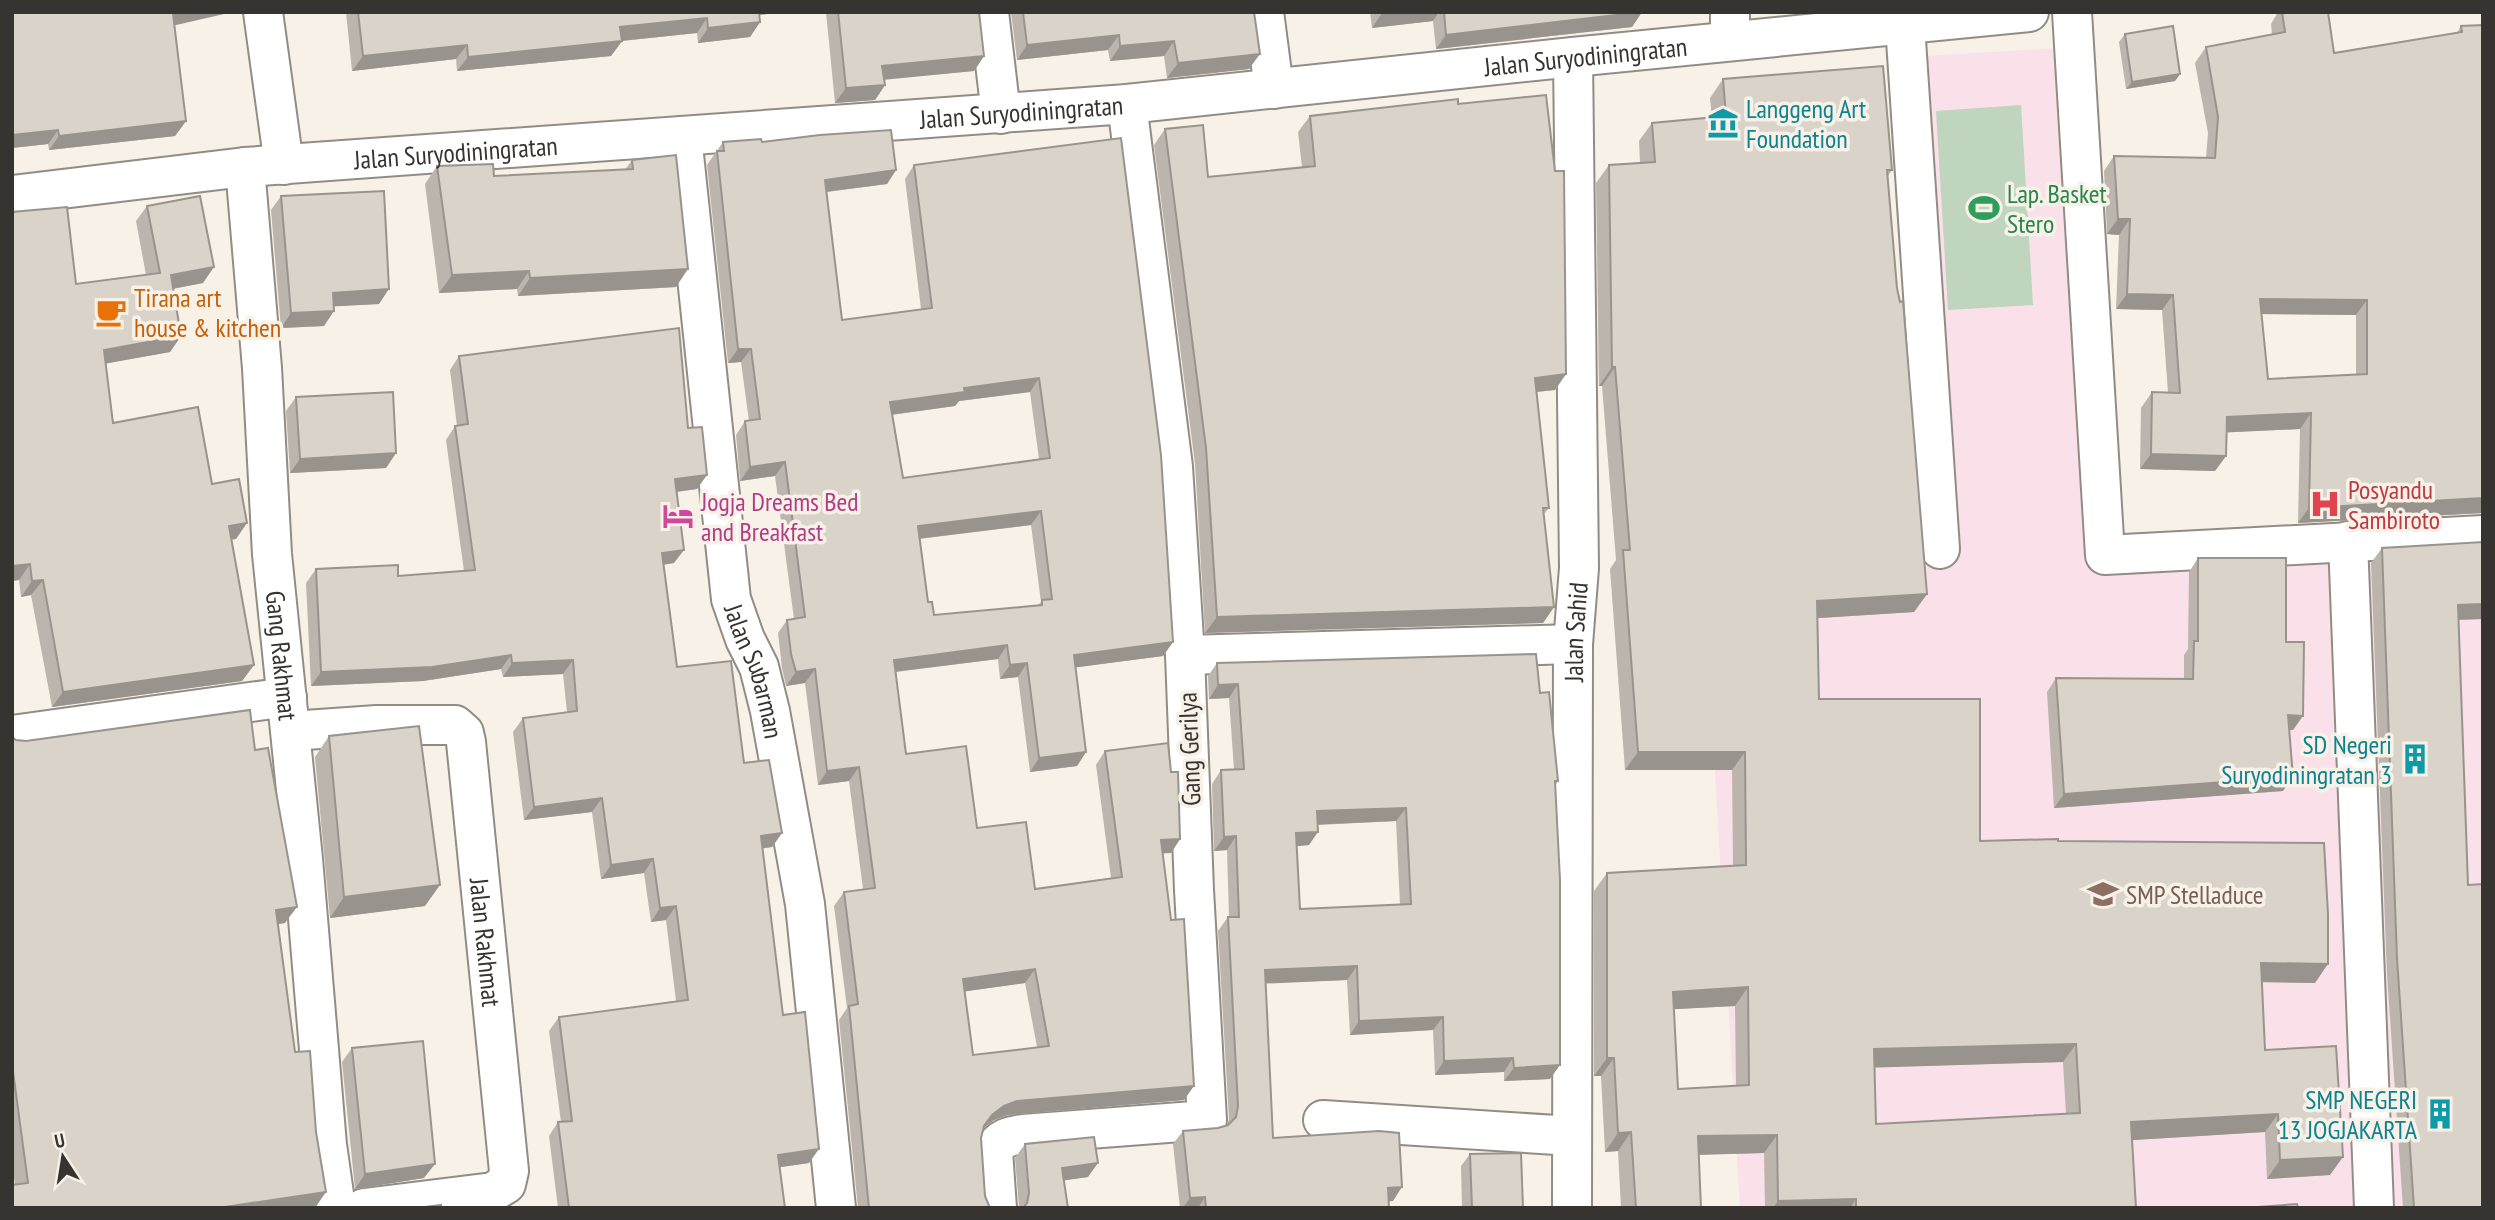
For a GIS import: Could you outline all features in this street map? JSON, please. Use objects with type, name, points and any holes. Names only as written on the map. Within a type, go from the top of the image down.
[{"type":"street","points":[[263,12],[284,165]]},
{"type":"street","points":[[989,12],[1001,114]]},
{"type":"street","points":[[1264,12],[1273,89]]},
{"type":"street","name":"Jalan Suryodiningratan","points":[[12,195],[245,167],[1127,104],[1573,57],[1730,27],[1905,24],[2029,12]]},
{"type":"street","points":[[2072,12],[2105,555],[2483,535]]},
{"type":"street","points":[[1905,24],[1940,549]]},
{"type":"street","name":"Jalan Sahid","points":[[1572,1208],[1573,644],[1579,568],[1573,57]]},
{"type":"street","name":"Gang Gerilya","points":[[997,1208],[993,1151],[1006,1137],[1207,1120],[1194,890],[1185,655],[1173,467],[1127,104]]},
{"type":"street","name":"Jalan Subarman","points":[[682,136],[731,599],[759,667],[770,711],[805,904],[836,1208]]},
{"type":"street","name":"Gang Rakhmat","points":[[245,167],[262,368],[272,554],[327,1144],[335,1202],[341,1208]]},
{"type":"street","points":[[2348,541],[2364,1207]]},
{"type":"street","points":[[1185,655],[1573,644]]},
{"type":"street","points":[[12,735],[289,714]]},
{"type":"street","name":"Jalan Rakhmat","points":[[289,714],[377,725],[455,725],[464,733],[466,742],[509,1171],[506,1184],[493,1192],[364,1208]]},
{"type":"street","points":[[1324,1120],[1572,1136]]},
{"type":"shaded area","name":"SMP Stelladuce","points":[[2062,48],[2105,555],[2483,538],[2483,1208],[1740,1208],[1704,580],[1953,565],[1924,56]]},
{"type":"green space","name":"Lap. Basket Stero","points":[[2021,105],[2033,305],[1948,310],[1936,111]]},
{"type":"building","points":[[12,12],[180,12],[173,14],[186,121],[59,136],[58,130],[12,135]]},
{"type":"building","points":[[358,12],[759,12],[760,22],[708,28],[707,18],[620,27],[622,41],[468,57],[467,45],[363,56]]},
{"type":"building","points":[[838,12],[979,12],[984,56],[882,66],[885,85],[846,88]]},
{"type":"building","points":[[1023,12],[1254,12],[1260,54],[1178,63],[1174,41],[1120,46],[1119,35],[1027,45]]},
{"type":"building","points":[[1444,12],[1642,12],[1446,35]]},
{"type":"building","points":[[2282,12],[2328,12],[2334,53],[2462,32],[2461,26],[2483,25],[2483,498],[2309,508],[2311,413],[2227,417],[2226,456],[2151,454],[2152,392],[2180,393],[2173,295],[2127,294],[2130,219],[2118,219],[2114,156],[2215,158],[2218,117],[2206,47],[2285,32]],"holes":[[[2260,299],[2367,300],[2367,374],[2268,379]]]},
{"type":"building","points":[[2173,26],[2180,74],[2132,82],[2125,34]]},
{"type":"building","points":[[1883,66],[1892,170],[1887,170],[1897,288],[1900,302],[1903,301],[1927,594],[1817,601],[1819,699],[1980,699],[1980,841],[2058,839],[2324,843],[2328,964],[2261,963],[2265,1050],[2336,1046],[2343,1157],[2280,1160],[2278,1114],[2131,1122],[2136,1208],[1856,1208],[1856,1199],[1778,1201],[1777,1135],[1698,1136],[1701,1208],[1636,1208],[1631,1132],[1618,1133],[1614,1058],[1607,1058],[1607,873],[1746,865],[1745,752],[1638,752],[1623,550],[1630,550],[1615,367],[1612,367],[1609,165],[1655,162],[1652,123],[1726,116],[1723,79]],"holes":[[[1748,987],[1749,1085],[1678,1089],[1673,992]],[[2076,1044],[2080,1113],[1876,1124],[1874,1049]]]},
{"type":"building","points":[[1546,95],[1555,171],[1564,171],[1566,374],[1535,378],[1549,508],[1543,508],[1554,607],[1217,617],[1206,448],[1165,129],[1203,125],[1208,177],[1315,166],[1310,116],[1458,99],[1458,104]]},
{"type":"building","points":[[891,130],[896,170],[825,180],[842,320],[932,308],[914,165],[1121,138],[1161,455],[1173,642],[1074,655],[1086,752],[1039,758],[1027,663],[1010,665],[1007,645],[894,660],[906,754],[966,746],[977,828],[1026,822],[1035,889],[1122,877],[1105,751],[1168,743],[1171,772],[1178,772],[1180,839],[1161,840],[1171,920],[1184,919],[1194,1086],[1017,1101],[1004,1106],[992,1115],[984,1126],[981,1138],[985,1196],[990,1208],[869,1208],[849,1006],[858,1004],[844,892],[875,888],[859,767],[827,771],[815,669],[796,672],[791,654],[787,620],[805,617],[785,462],[750,467],[745,421],[760,419],[751,349],[738,349],[717,151],[724,151],[723,142],[761,139],[762,142]],"holes":[[[1039,378],[1050,458],[903,478],[890,402]],[[1041,511],[1052,599],[1042,600],[1042,605],[934,615],[932,602],[928,602],[918,526]],[[1035,969],[1049,1046],[973,1055],[963,979]]]},
{"type":"building","points":[[676,155],[688,269],[530,278],[529,271],[452,275],[437,166],[493,164],[494,176],[633,169],[632,160]]},
{"type":"building","points":[[384,191],[389,289],[333,293],[334,311],[291,313],[281,196]]},
{"type":"building","points":[[200,196],[214,267],[171,275],[181,336],[104,350],[113,423],[198,407],[212,484],[239,479],[247,523],[229,526],[254,665],[63,692],[43,580],[32,581],[30,564],[12,566],[12,212],[67,207],[76,284],[160,273],[147,206]]},
{"type":"building","points":[[679,328],[688,428],[702,427],[707,475],[675,479],[684,550],[662,553],[677,667],[731,661],[744,763],[769,760],[782,833],[761,836],[783,1015],[805,1012],[819,1149],[778,1155],[785,1208],[569,1208],[558,1122],[572,1121],[559,1017],[688,1000],[676,906],[660,908],[653,859],[611,865],[602,798],[534,807],[523,718],[577,711],[573,660],[512,663],[511,655],[432,667],[321,672],[316,569],[398,565],[398,576],[475,570],[455,426],[468,424],[459,356]]},
{"type":"building","points":[[393,392],[396,453],[300,459],[296,397]]},
{"type":"building","name":"SD Negeri Suryodiningratan 3","points":[[2483,542],[2483,604],[2458,605],[2468,885],[2483,884],[2483,1208],[2414,1208],[2397,958],[2382,548]]},
{"type":"building","points":[[2198,558],[2286,558],[2286,642],[2304,642],[2303,716],[2288,715],[2293,777],[2064,794],[2056,678],[2193,679],[2194,641],[2198,641]]},
{"type":"building","points":[[1536,654],[1540,693],[1549,692],[1558,781],[1555,781],[1560,880],[1560,1065],[1514,1068],[1513,1058],[1444,1061],[1443,1017],[1359,1021],[1357,966],[1265,970],[1273,1138],[1379,1131],[1399,1133],[1402,1187],[1388,1188],[1389,1208],[1206,1208],[1205,1197],[1190,1198],[1183,1131],[1228,1125],[1236,1117],[1238,1106],[1228,917],[1239,917],[1236,836],[1224,837],[1221,770],[1244,769],[1238,684],[1218,685],[1217,663]],"holes":[[[1406,808],[1411,904],[1300,909],[1296,833],[1318,832],[1317,811]]]},
{"type":"building","points":[[250,710],[255,750],[268,748],[297,907],[276,910],[295,1052],[310,1051],[316,1132],[326,1192],[218,1208],[12,1208],[12,1185],[28,1183],[12,1064],[12,737],[26,741]]},
{"type":"building","points":[[419,726],[440,885],[344,897],[329,736]]},
{"type":"building","points":[[423,1041],[435,1164],[365,1174],[352,1048]]},
{"type":"building","points":[[1094,1137],[1098,1163],[1062,1168],[1068,1208],[1023,1208],[1029,1193],[1025,1144]]},
{"type":"building","points":[[1521,1153],[1523,1208],[1472,1208],[1470,1154]]},
{"type":"building","points":[[2297,1204],[2298,1208],[2244,1208]]},
{"type":"building","points":[[441,1205],[441,1208],[417,1208]]},
{"type":"place","name":"Langgeng Art Foundation","points":[[1723,123]]},
{"type":"place","name":"Lap. Basket Stero","points":[[1984,208]]},
{"type":"place","name":"Tirana art house & kitchen","points":[[111,312]]},
{"type":"place","name":"Posyandu Sambiroto","points":[[2325,504]]},
{"type":"place","name":"Jogja Dreams Bed and Breakfast","points":[[678,516]]},
{"type":"place","name":"SD Negeri Suryodiningratan 3","points":[[2415,759]]},
{"type":"place","name":"SMP Stelladuce","points":[[2103,894]]},
{"type":"place","name":"SMP NEGERI 13 JOGJAKARTA","points":[[2440,1114]]}]
